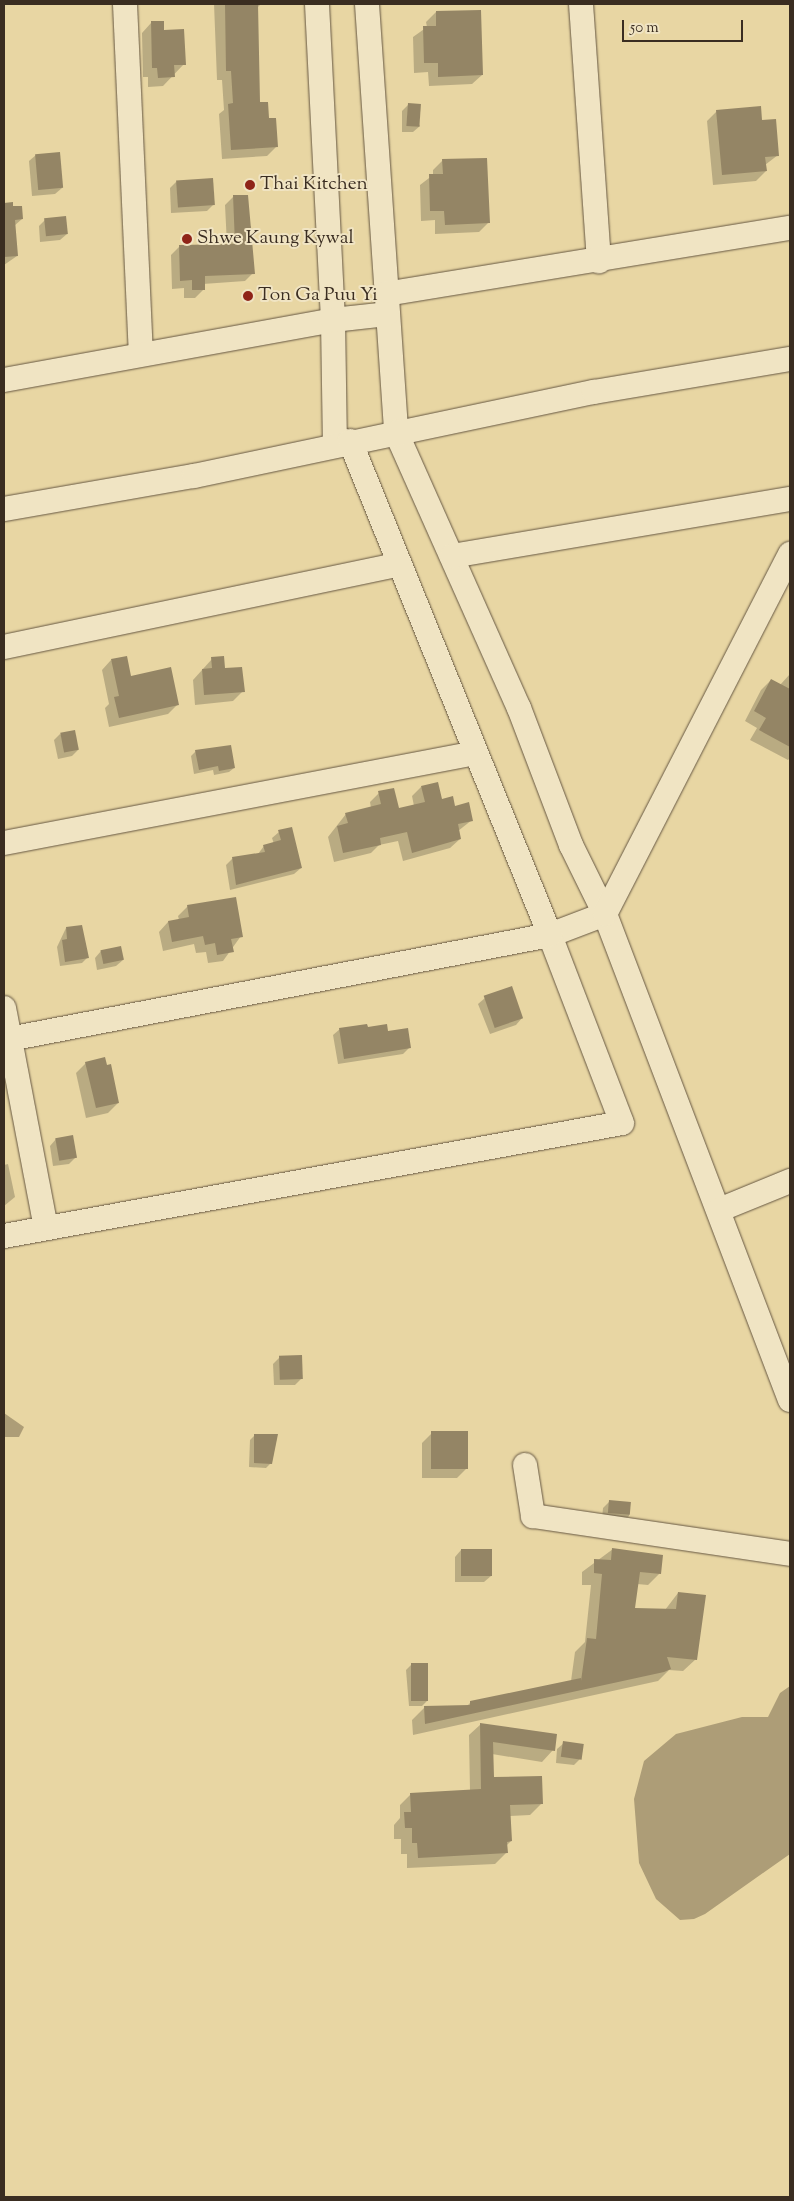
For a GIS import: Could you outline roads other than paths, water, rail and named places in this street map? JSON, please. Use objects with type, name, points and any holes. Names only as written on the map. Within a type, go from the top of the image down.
[{"type":"street","points":[[125,4],[141,353]]},
{"type":"street","points":[[4,1236],[622,1123],[550,935],[398,565],[342,443],[333,320],[317,4]]},
{"type":"street","points":[[367,4],[396,432],[518,708],[571,845],[605,914],[790,1400]]},
{"type":"street","points":[[581,4],[599,261]]},
{"type":"street","points":[[4,380],[141,353],[333,320],[386,304],[599,261],[790,228]]},
{"type":"street","points":[[4,509],[194,476],[342,443],[594,392],[790,359]]},
{"type":"street","points":[[452,556],[790,499]]},
{"type":"street","points":[[7,1039],[550,935],[605,914],[790,554]]},
{"type":"street","points":[[4,647],[398,565]]},
{"type":"street","points":[[4,843],[475,753]]},
{"type":"street","points":[[4,1008],[7,1039],[46,1228]]},
{"type":"street","points":[[719,1210],[790,1181]]},
{"type":"street","points":[[526,1465],[533,1516],[790,1554]]},
{"type":"place","name":"Thai Kitchen","points":[[250,185]]},
{"type":"place","name":"Shwe Kaung Kywal","points":[[187,239]]},
{"type":"place","name":"Ton Ga Puu Yi","points":[[248,296]]}]
